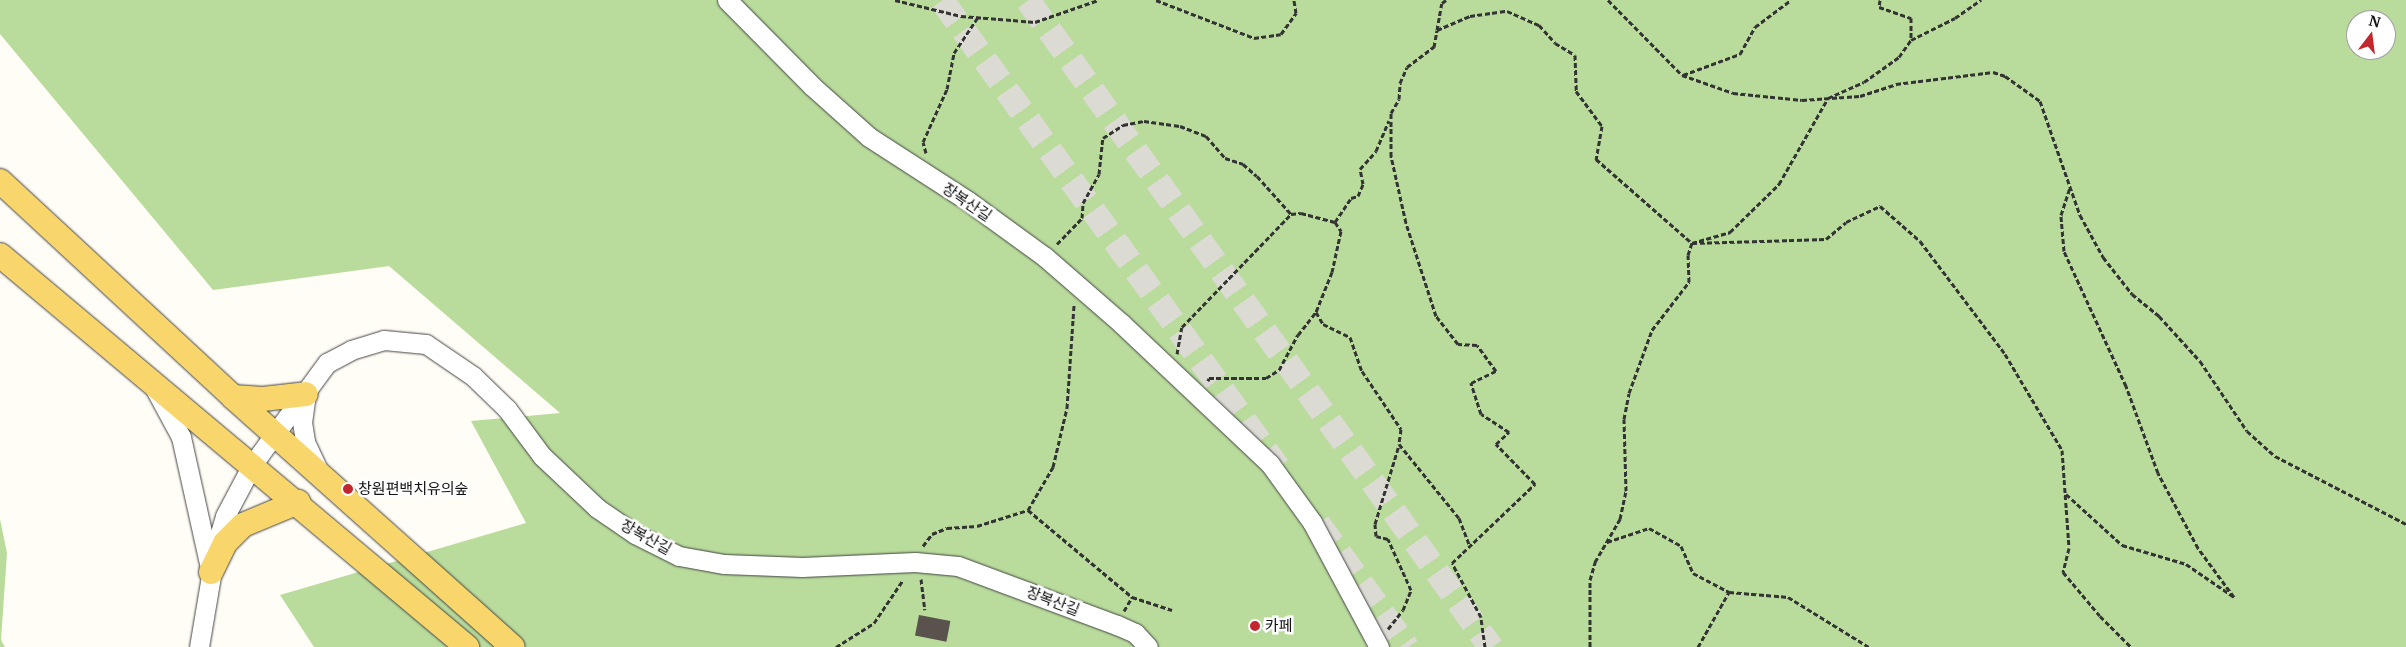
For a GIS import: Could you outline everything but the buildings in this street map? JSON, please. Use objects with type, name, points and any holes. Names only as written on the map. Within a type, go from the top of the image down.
[{"type":"main road","points":[[0,181],[233,397],[513,647]]},
{"type":"main road","points":[[0,255],[298,502],[467,647]]},
{"type":"main road","points":[[233,397],[263,399],[306,394]]},
{"type":"main road","points":[[211,572],[225,543],[243,524],[298,502]]},
{"type":"street","name":"장복산길","points":[[727,0],[812,86],[869,137],[932,178],[1048,260],[1083,290],[1270,464],[1312,522],[1378,645]]},
{"type":"street","name":"장복산길","points":[[199,647],[211,572],[225,516],[252,465],[327,363],[351,350],[384,340],[426,344],[473,376],[507,409],[542,456],[597,508],[635,534],[680,556],[724,564],[802,567],[917,562],[958,566],[1007,582],[1135,633],[1148,647]]},
{"type":"street","points":[[150,380],[181,437],[211,572]]},
{"type":"street","points":[[306,394],[302,422],[305,442],[320,476]]},
{"type":"path","points":[[895,0],[961,16],[1034,22],[1098,0]]},
{"type":"path","points":[[1156,0],[1254,38],[1282,34],[1296,13],[1294,0]]},
{"type":"path","points":[[1336,222],[1351,198],[1358,196],[1363,184],[1360,169],[1376,151],[1379,139],[1387,133],[1391,113],[1399,99],[1400,83],[1407,67],[1434,47],[1442,3],[1446,0]]},
{"type":"path","points":[[1608,0],[1682,75],[1733,93],[1785,99],[1828,98],[1860,96],[1896,84],[1993,72],[2005,76],[2040,101],[2080,215],[2103,257],[2132,294],[2159,316],[2200,361],[2247,431],[2275,456],[2406,524]]},
{"type":"path","points":[[1682,75],[1740,54],[1755,27],[1791,0]]},
{"type":"path","points":[[1880,0],[1880,7],[1911,18],[1911,40]]},
{"type":"path","points":[[1692,243],[1730,232],[1779,184],[1828,98],[1864,82],[1888,66],[1911,40],[1955,18],[1980,0]]},
{"type":"path","points":[[1437,30],[1470,16],[1507,10],[1539,25],[1555,43],[1575,55],[1576,91],[1602,126],[1596,159],[1692,243],[1826,239],[1846,222],[1880,206],[1920,240],[2005,354],[2062,450],[2069,548],[2063,572],[2100,616],[2131,647]]},
{"type":"path","points":[[932,178],[923,142],[947,88],[954,53],[978,17]]},
{"type":"path","points":[[1391,113],[1391,156],[1406,223],[1436,316],[1458,344],[1477,345],[1496,371],[1471,383],[1481,414],[1510,432],[1496,444],[1536,484],[1452,564],[1481,617],[1485,647]]},
{"type":"path","points":[[1048,260],[1059,239],[1082,218],[1083,203],[1099,174],[1103,138],[1123,125],[1144,121],[1180,126],[1206,136],[1225,158],[1243,164],[1257,176],[1291,214]]},
{"type":"path","points":[[2065,494],[2122,545],[2186,564],[2234,597],[2198,548],[2158,473],[2126,386],[2064,251],[2061,215],[2070,187]]},
{"type":"path","points":[[1174,375],[1182,327],[1291,214],[1301,213],[1336,222],[1341,231],[1332,272],[1316,312],[1298,335],[1279,370],[1266,378],[1208,378],[1204,403]]},
{"type":"path","points":[[1590,647],[1590,580],[1607,542],[1620,519],[1626,491],[1624,419],[1629,393],[1652,330],[1689,282],[1688,255],[1692,243]]},
{"type":"path","points":[[836,647],[874,623],[917,562],[924,541],[932,534],[948,528],[976,526],[1028,510],[1053,467],[1067,408],[1073,307],[1083,290]]},
{"type":"path","points":[[1316,312],[1323,324],[1350,337],[1362,370],[1401,429],[1399,444],[1375,524],[1376,536],[1388,539],[1411,590],[1403,610],[1378,645]]},
{"type":"path","points":[[1399,444],[1459,518],[1470,546]]},
{"type":"path","points":[[1028,510],[1132,597],[1172,610]]},
{"type":"path","points":[[1607,542],[1649,528],[1681,546],[1693,573],[1729,592],[1788,597],[1869,647]]},
{"type":"path","points":[[917,562],[925,610]]},
{"type":"path","points":[[1698,647],[1729,592]]},
{"type":"green space","points":[[0,0],[2406,0],[2406,647],[314,647],[280,595],[526,523],[471,421],[560,413],[389,266],[213,290],[0,34]]},
{"type":"green space","points":[[0,519],[7,553],[1,640],[5,647],[0,647]]},
{"type":"tunnel","points":[[942,0],[1278,467]]},
{"type":"tunnel","points":[[1028,0],[1491,647]]},
{"type":"tunnel","points":[[1318,523],[1407,647]]},
{"type":"place","name":"창원편백치유의숲","points":[[348,489]]},
{"type":"place","name":"카페","points":[[1255,626]]}]
